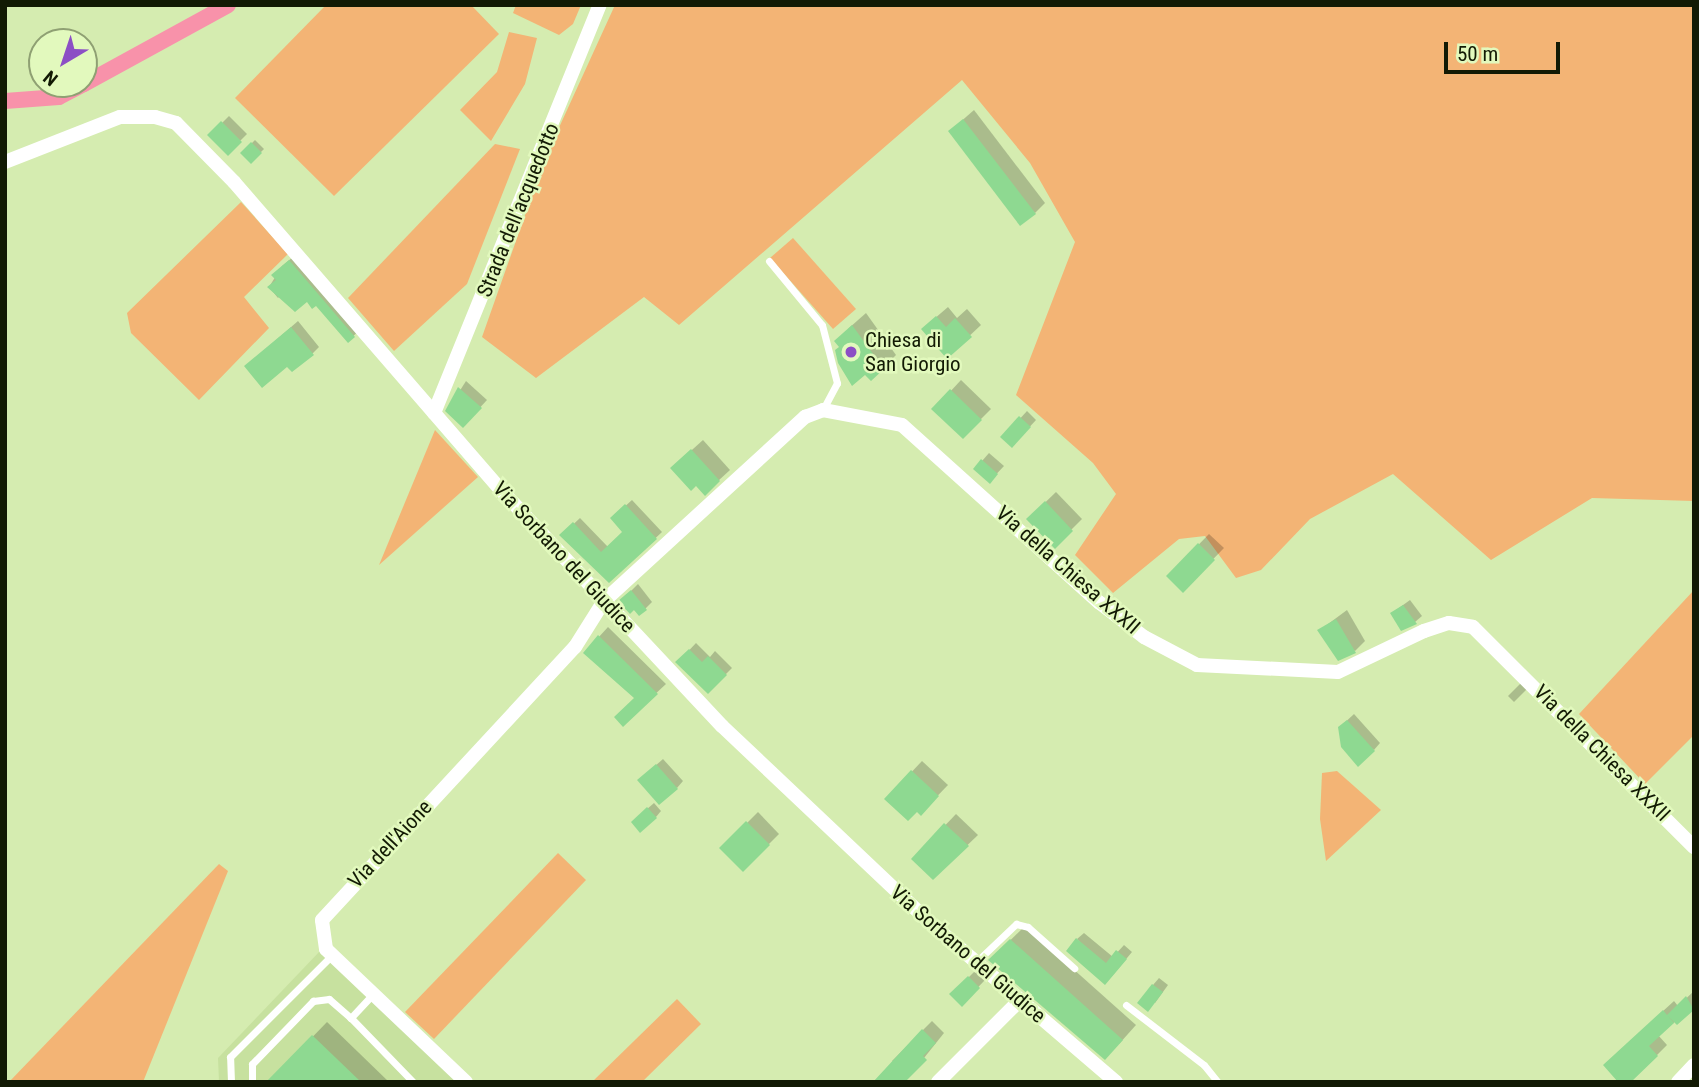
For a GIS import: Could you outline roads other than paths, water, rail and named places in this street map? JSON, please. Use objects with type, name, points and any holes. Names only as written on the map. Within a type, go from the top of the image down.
[{"type":"street","name":"Strada dell'acquedotto","points":[[434,413],[600,5]]},
{"type":"street","name":"Via Sorbano del Giudice","points":[[5,162],[120,117],[155,117],[177,123],[234,182],[434,413],[604,601],[722,726],[975,963],[1116,1082]]},
{"type":"street","points":[[604,601],[805,417],[823,410]]},
{"type":"street","name":"Via della Chiesa XXXII","points":[[823,410],[902,425],[1100,603],[1144,637],[1197,665],[1338,672],[1424,631],[1449,623],[1473,627],[1694,847]]},
{"type":"street","name":"Via dell'Aione","points":[[332,955],[326,949],[323,920],[329,908],[575,647],[604,601]]},
{"type":"street","points":[[332,955],[466,1082]]},
{"type":"street","points":[[938,1082],[1019,1001]]},
{"type":"street","points":[[1678,1082],[1694,1065]]},
{"type":"lane","points":[[769,261],[822,325],[837,383],[823,410]]},
{"type":"lane","points":[[975,963],[1016,924],[1028,927],[1074,968]]},
{"type":"lane","points":[[231,1082],[230,1057],[332,955]]},
{"type":"lane","points":[[351,1018],[373,993]]},
{"type":"lane","points":[[252,1082],[252,1064],[313,1001],[329,999],[413,1082]]},
{"type":"lane","points":[[1126,1005],[1204,1065],[1219,1082]]},
{"type":"waterway","points":[[98,76],[228,5]]},
{"type":"waterway","points":[[5,101],[46,98]]},
{"type":"place","name":"Chiesa di San Giorgio","points":[[851,352]]}]
